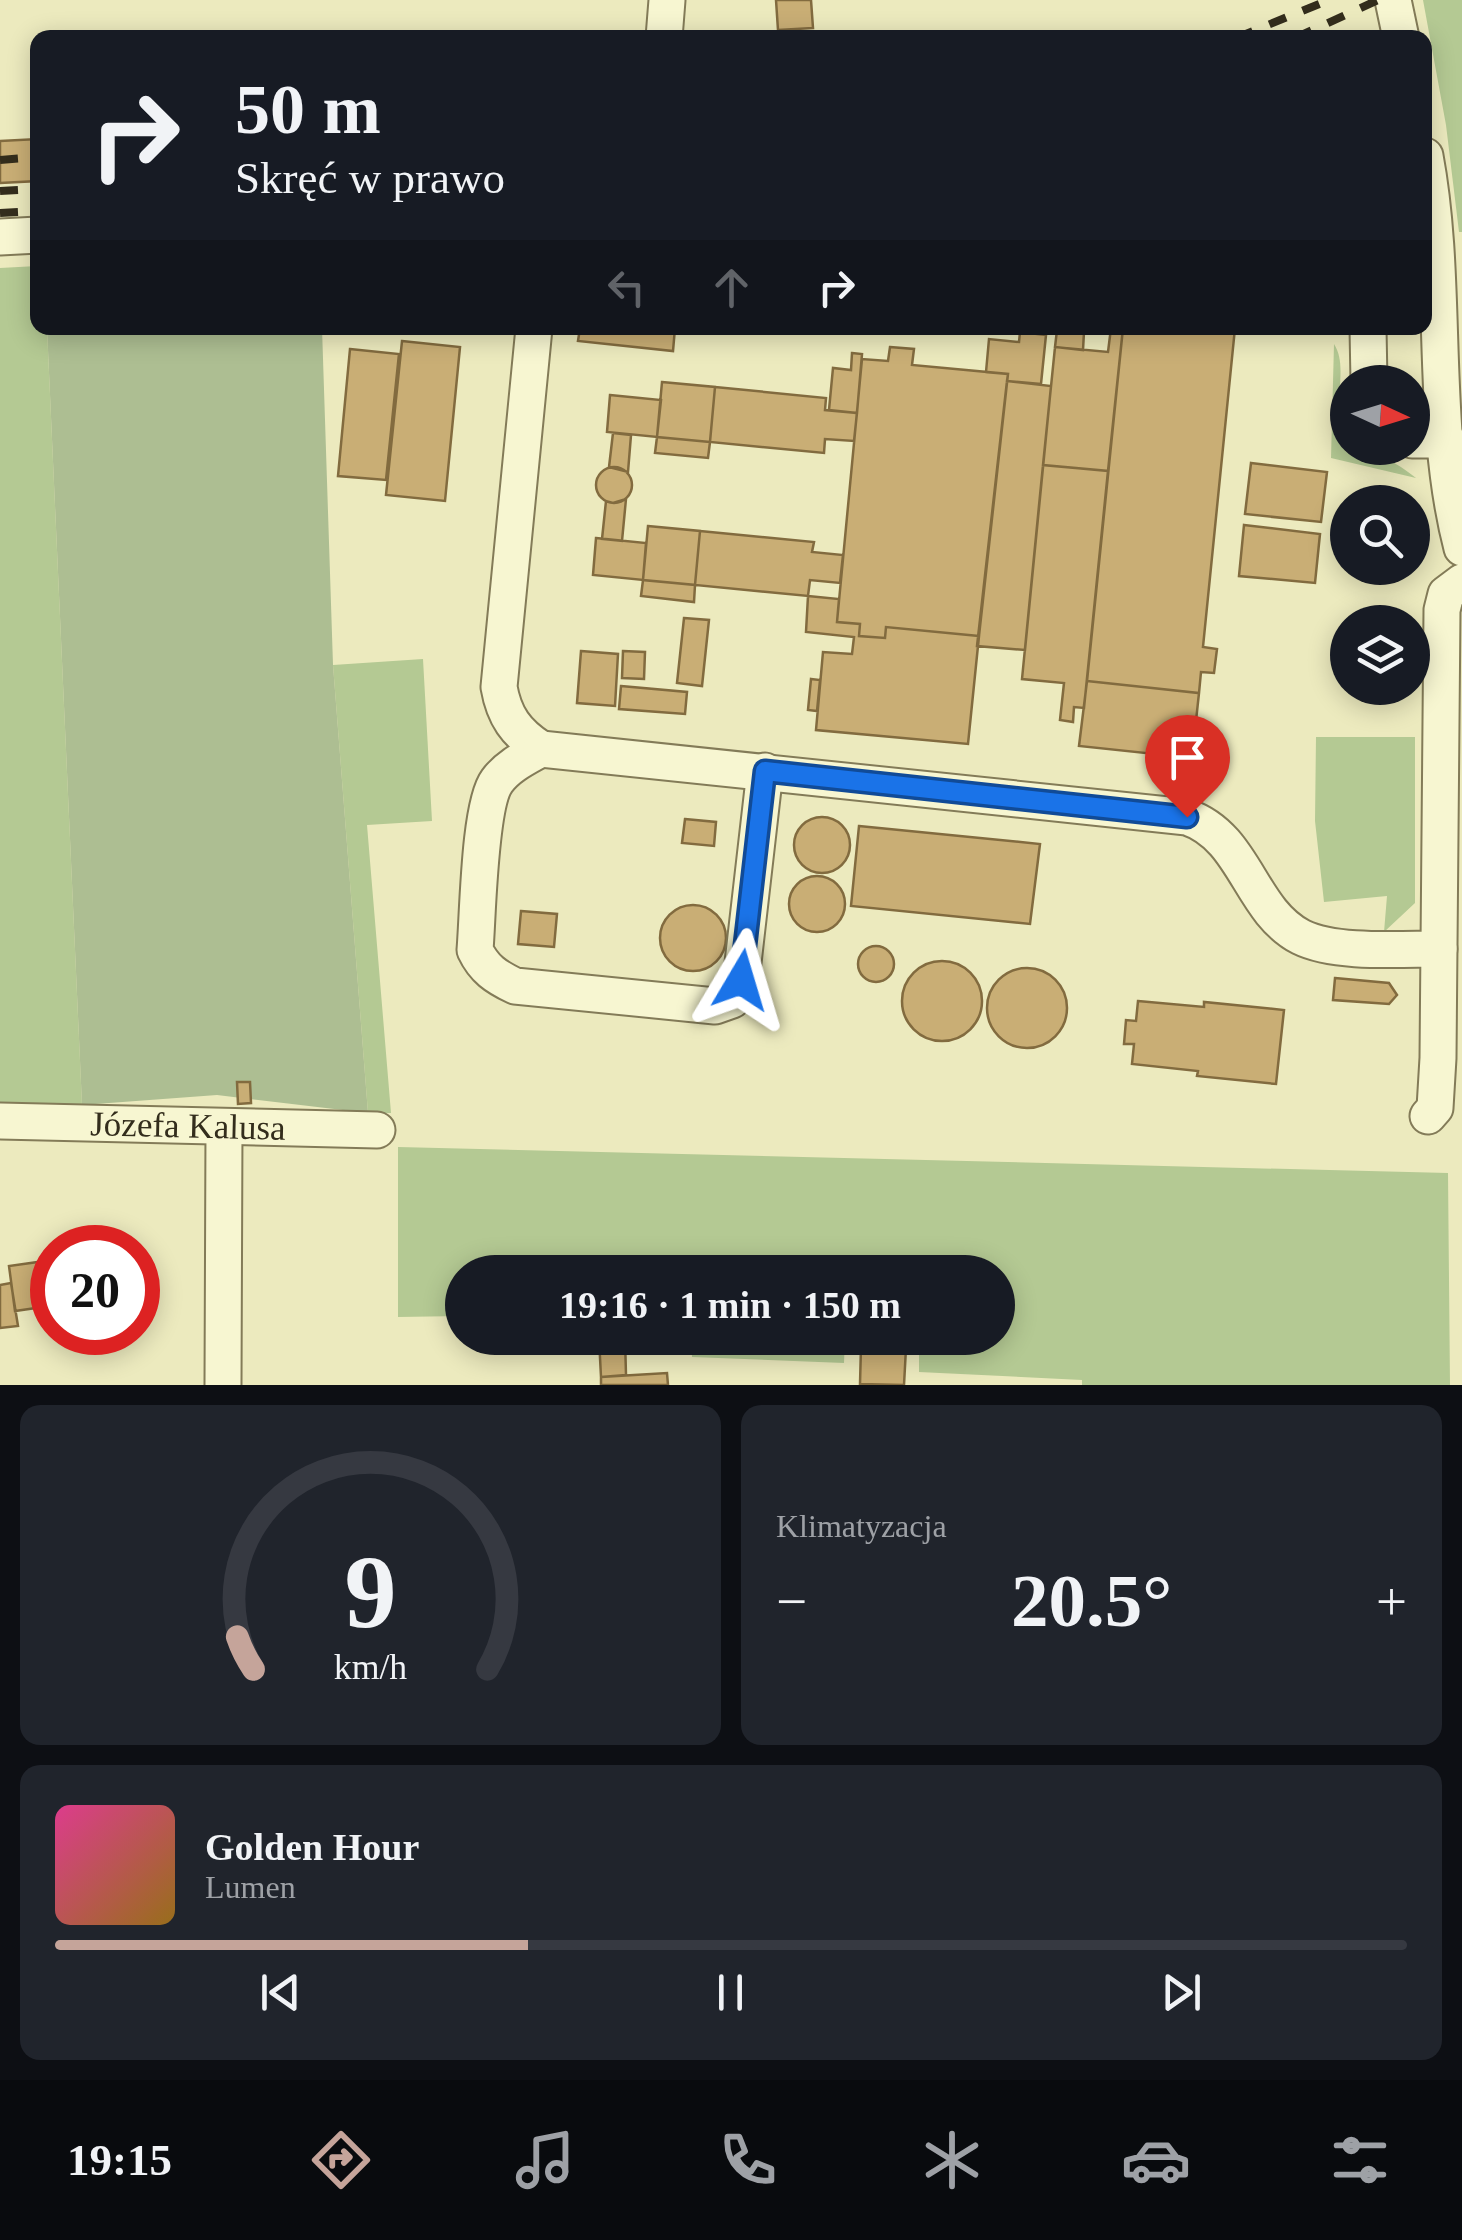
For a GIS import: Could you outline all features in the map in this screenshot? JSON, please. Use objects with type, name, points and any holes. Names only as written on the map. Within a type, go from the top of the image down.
[{"type":"street","points":[[665,30],[667,0]]},
{"type":"street","points":[[1432,209],[1432,332]]},
{"type":"street","points":[[0,237],[30,235]]},
{"type":"street","points":[[533,335],[499,687],[503,708],[513,726],[541,748],[1187,817],[1204,824],[1228,844],[1272,912],[1298,935],[1329,944],[1439,949]]},
{"type":"street","points":[[1368,335],[1369,365]]},
{"type":"street","points":[[1432,335],[1430,440],[1462,548]]},
{"type":"street","points":[[1428,1116],[1435,1108],[1438,1058],[1442,610],[1446,594],[1462,582]]},
{"type":"street","points":[[541,748],[514,764],[495,782],[487,806],[475,950],[496,978],[514,986],[714,1006],[732,1000],[741,980],[765,771]]},
{"type":"street","name":"Józefa Kalusa","points":[[0,1121],[376,1130]]},
{"type":"street","points":[[223,1385],[224,1128]]},
{"type":"green space","points":[[1423,0],[1462,0],[1462,232],[1432,30],[1429,30]]},
{"type":"green space","points":[[30,266],[30,335],[47,335],[82,1105],[0,1107],[0,268]]},
{"type":"green space","points":[[47,335],[322,335],[333,665],[368,1113],[217,1095],[82,1105]]},
{"type":"green space","points":[[1334,344],[1340,365],[1333,365]]},
{"type":"green space","points":[[1361,465],[1398,465],[1416,478]]},
{"type":"green space","points":[[423,659],[432,821],[367,825],[391,1113],[368,1113],[333,665]]},
{"type":"green space","points":[[1316,737],[1415,737],[1415,903],[1384,932],[1387,896],[1324,902],[1315,821]]},
{"type":"green space","points":[[398,1147],[1448,1173],[1450,1385],[1082,1385],[1082,1380],[919,1372],[919,1355],[1015,1355],[1015,1255],[445,1255],[445,1316],[398,1317]]},
{"type":"green space","points":[[692,1355],[844,1355],[844,1363]]},
{"type":"building","points":[[776,0],[811,0],[813,28],[778,30]]},
{"type":"building","points":[[30,139],[30,181],[0,183],[0,141]]},
{"type":"building","points":[[579,335],[674,335],[673,351],[578,341]]},
{"type":"building","points":[[1020,335],[1046,335],[1041,384],[1007,381],[1008,374],[986,372],[989,339],[1019,342]]},
{"type":"building","points":[[1056,335],[1084,335],[1083,350],[1055,347]]},
{"type":"building","points":[[1110,335],[1122,335],[1108,471],[1043,465],[1055,347],[1108,352]]},
{"type":"building","points":[[1122,335],[1234,335],[1203,647],[1217,649],[1214,673],[1201,672],[1199,693],[1087,681]]},
{"type":"building","points":[[402,341],[460,347],[445,501],[386,495]]},
{"type":"building","points":[[890,347],[914,349],[912,365],[1008,374],[979,636],[886,627],[885,638],[859,636],[860,624],[837,622],[862,359],[888,361]]},
{"type":"building","points":[[350,349],[399,354],[386,480],[338,476]]},
{"type":"building","points":[[852,353],[862,354],[857,413],[829,410],[833,368],[851,370]]},
{"type":"building","points":[[1007,381],[1051,386],[1025,650],[977,646]]},
{"type":"building","points":[[662,382],[715,387],[710,442],[657,437]]},
{"type":"building","points":[[715,387],[826,398],[825,410],[857,413],[854,441],[825,439],[824,453],[710,442]]},
{"type":"building","points":[[610,395],[661,400],[657,437],[607,432]]},
{"type":"building","points":[[613,433],[631,435],[628,472],[609,467]]},
{"type":"building","points":[[657,437],[710,442],[708,458],[655,453]]},
{"type":"building","points":[[1251,463],[1327,472],[1321,522],[1245,514]]},
{"type":"building","points":[[1043,465],[1108,471],[1084,708],[1074,707],[1073,722],[1060,720],[1064,683],[1022,679]]},
{"type":"building","points":[[614,467],[627,472],[632,485],[627,498],[614,503],[601,498],[596,485],[601,472]]},
{"type":"building","points":[[626,499],[622,541],[602,539],[606,501]]},
{"type":"building","points":[[1244,525],[1320,534],[1315,583],[1239,576]]},
{"type":"building","points":[[648,526],[700,531],[695,585],[643,580]]},
{"type":"building","points":[[700,531],[814,542],[812,552],[843,555],[840,583],[810,580],[808,596],[695,585]]},
{"type":"building","points":[[596,538],[646,543],[643,580],[593,575]]},
{"type":"building","points":[[643,580],[695,585],[694,602],[641,596]]},
{"type":"building","points":[[808,596],[839,599],[837,622],[860,624],[859,636],[885,638],[886,627],[979,636],[968,744],[816,730],[823,652],[852,654],[854,637],[806,632]]},
{"type":"building","points":[[684,618],[709,620],[702,686],[677,683]]},
{"type":"building","points":[[581,651],[618,654],[615,706],[577,703]]},
{"type":"building","points":[[623,651],[645,652],[644,679],[622,678]]},
{"type":"building","points":[[811,679],[820,680],[817,711],[808,710]]},
{"type":"building","points":[[1087,681],[1199,693],[1192,758],[1079,746]]},
{"type":"building","points":[[621,686],[687,692],[685,714],[619,709]]},
{"type":"building","points":[[822,817],[842,825],[850,845],[842,865],[822,873],[802,865],[794,845],[802,825]]},
{"type":"building","points":[[685,819],[716,822],[714,846],[682,843]]},
{"type":"building","points":[[859,826],[1040,844],[1030,924],[851,906]]},
{"type":"building","points":[[817,876],[837,884],[845,904],[837,924],[817,932],[797,924],[789,904],[797,884]]},
{"type":"building","points":[[693,905],[716,915],[726,938],[716,961],[693,971],[670,961],[660,938],[670,915]]},
{"type":"building","points":[[521,911],[557,914],[554,947],[518,944]]},
{"type":"building","points":[[876,946],[889,951],[894,964],[889,977],[876,982],[863,977],[858,964],[863,951]]},
{"type":"building","points":[[942,961],[957,964],[970,973],[979,986],[979,1016],[970,1029],[957,1038],[942,1041],[927,1038],[914,1029],[905,1016],[902,1001],[905,986],[914,973],[927,964]]},
{"type":"building","points":[[1027,968],[1042,971],[1055,980],[1064,993],[1064,1023],[1055,1036],[1042,1045],[1027,1048],[1012,1045],[999,1036],[990,1023],[987,1008],[990,993],[999,980],[1012,971]]},
{"type":"building","points":[[1335,978],[1389,983],[1397,995],[1389,1004],[1333,1000]]},
{"type":"building","points":[[1138,1001],[1204,1007],[1204,1002],[1284,1010],[1276,1084],[1132,1064],[1134,1044],[1124,1044],[1126,1020],[1136,1021]]},
{"type":"building","points":[[237,1082],[250,1082],[251,1103],[238,1104]]},
{"type":"building","points":[[30,1263],[30,1309],[15,1311],[9,1266]]},
{"type":"building","points":[[11,1283],[18,1326],[0,1328],[0,1285]]},
{"type":"building","points":[[600,1355],[625,1355],[626,1375],[601,1377]]},
{"type":"building","points":[[861,1355],[906,1355],[904,1385],[860,1384]]},
{"type":"building","points":[[667,1373],[668,1385],[601,1385],[601,1377]]},
{"type":"railway","points":[[1256,30],[1329,0]]},
{"type":"railway","points":[[1312,30],[1378,0]]},
{"type":"railway","points":[[0,160],[30,158]]},
{"type":"railway","points":[[0,191],[30,189]]},
{"type":"railway","points":[[0,213],[30,211]]},
{"type":"route","points":[[741,980],[765,771],[1187,817]]}]
